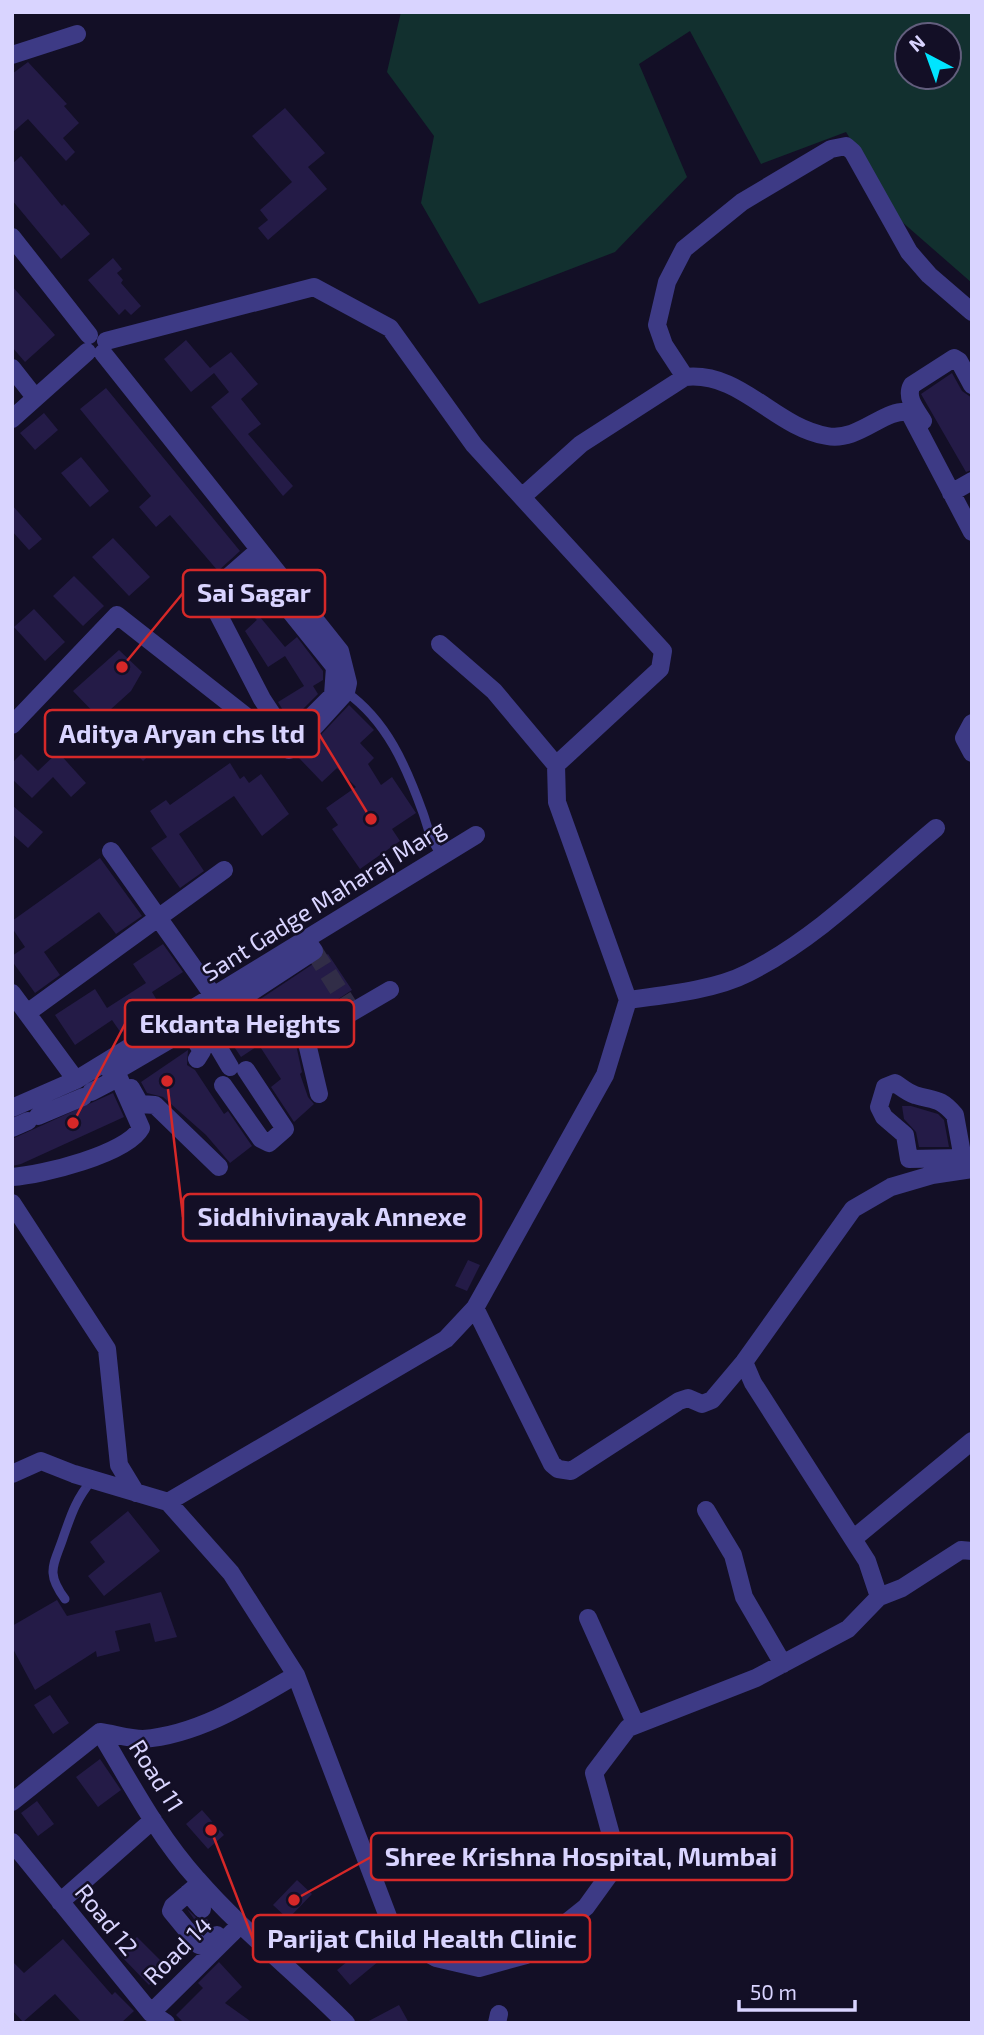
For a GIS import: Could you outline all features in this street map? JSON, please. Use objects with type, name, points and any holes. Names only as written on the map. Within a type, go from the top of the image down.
[{"type":"street","points":[[12,55],[77,34]]},
{"type":"street","points":[[685,377],[664,345],[657,325],[667,282],[684,249],[742,202],[831,149],[846,146],[853,152],[909,252],[929,275],[972,312]]},
{"type":"street","points":[[12,237],[259,550],[284,593],[312,627],[335,667],[333,695],[289,736],[262,699],[216,610],[216,592],[259,550]]},
{"type":"street","points":[[12,419],[34,396],[96,345],[314,286],[390,328],[474,444],[663,651],[660,669],[556,765]]},
{"type":"street","points":[[972,385],[959,361],[954,358],[908,390],[910,398],[962,487],[972,532]]},
{"type":"street","points":[[12,368],[34,396]]},
{"type":"street","points":[[522,496],[581,444],[685,377],[703,375],[732,384],[800,428],[829,437],[861,432],[896,413],[909,412],[962,487]]},
{"type":"street","points":[[256,569],[284,593]]},
{"type":"street","points":[[12,725],[117,615],[289,750],[296,747],[346,692],[348,683],[340,651],[312,627]]},
{"type":"street","points":[[167,1502],[446,1339],[475,1308],[605,1075],[628,1000],[557,802],[556,765],[494,691],[440,644]]},
{"type":"street","points":[[972,723],[964,738],[972,753]]},
{"type":"street","points":[[628,1000],[678,994],[747,974],[813,932],[936,828]]},
{"type":"street","name":"Sant Gadge Maharaj Marg","points":[[12,1108],[83,1090],[117,1062],[192,1018],[215,998],[476,835]]},
{"type":"street","points":[[111,851],[215,998]]},
{"type":"street","points":[[27,1013],[224,870]]},
{"type":"street","points":[[192,1018],[314,951],[307,941]]},
{"type":"street","points":[[319,1094],[320,1088],[305,1041],[350,1009],[390,990]]},
{"type":"street","points":[[12,993],[83,1090]]},
{"type":"street","points":[[192,1018],[202,1051],[197,1059]]},
{"type":"street","points":[[192,1018],[234,1078]]},
{"type":"street","points":[[117,1062],[140,1104],[155,1105],[219,1167]]},
{"type":"street","points":[[12,1177],[51,1171],[124,1145],[136,1137],[141,1128],[117,1062]]},
{"type":"street","points":[[895,1083],[914,1095],[934,1097],[951,1110],[956,1115],[967,1166],[909,1159],[905,1136],[884,1117],[879,1107],[885,1087],[895,1083]]},
{"type":"street","points":[[26,1122],[56,1099]]},
{"type":"street","points":[[475,1308],[552,1464],[558,1469],[570,1471],[679,1401],[688,1398],[702,1405],[712,1400],[744,1362],[853,1209],[891,1187],[967,1166]]},
{"type":"street","points":[[18,1209],[107,1349],[119,1465],[136,1493]]},
{"type":"street","points":[[744,1362],[753,1383],[867,1561],[879,1597]]},
{"type":"street","points":[[853,1539],[972,1441]]},
{"type":"street","points":[[12,1474],[41,1461],[92,1480],[167,1502],[231,1573],[296,1675],[395,1935],[436,1958],[479,1968],[526,1955],[586,1907],[612,1871],[611,1835],[594,1773],[628,1728],[756,1678],[848,1629],[879,1597],[902,1588],[961,1550],[972,1551]]},
{"type":"street","points":[[706,1510],[733,1555],[744,1597],[783,1664]]},
{"type":"street","points":[[588,1618],[636,1725]]},
{"type":"street","points":[[12,1802],[100,1732],[142,1739],[186,1729],[236,1710],[296,1675]]},
{"type":"street","name":"Road 11","points":[[100,1732],[194,1888],[240,1925],[346,2023]]},
{"type":"street","points":[[60,1902],[153,1820]]},
{"type":"street","name":"Road 12","points":[[12,1842],[150,2013],[166,2023]]},
{"type":"street","points":[[202,1909],[194,1888],[173,1906],[172,1911],[199,1945],[205,1947],[217,1936]]},
{"type":"street","name":"Road 14","points":[[150,2013],[240,1925]]},
{"type":"lane","points":[[346,692],[363,704],[384,728],[409,778],[430,842],[443,856]]},
{"type":"lane","points":[[65,1599],[55,1586],[52,1560],[77,1499],[92,1480]]},
{"type":"green space","points":[[401,12],[972,12],[972,283],[901,221],[846,132],[761,164],[690,31],[639,64],[687,177],[615,252],[479,304],[421,203],[434,136],[387,72]]},
{"type":"building","points":[[28,62],[67,104],[64,106],[79,123],[63,138],[75,152],[66,161],[28,119],[12,133],[12,74]]},
{"type":"building","points":[[285,108],[325,153],[308,167],[327,189],[268,240],[258,228],[268,220],[260,210],[292,182],[252,136]]},
{"type":"building","points":[[21,156],[62,206],[64,204],[90,234],[61,259],[12,200],[12,164]]},
{"type":"building","points":[[113,258],[122,269],[117,273],[123,280],[121,283],[141,306],[131,315],[125,309],[119,315],[88,280]]},
{"type":"building","points":[[12,286],[55,335],[25,362],[12,347]]},
{"type":"building","points":[[186,340],[210,368],[231,352],[258,384],[241,399],[261,424],[248,434],[293,486],[283,496],[211,407],[229,392],[214,373],[191,392],[164,359]]},
{"type":"building","points":[[952,373],[962,391],[972,398],[972,470],[966,472],[921,394]]},
{"type":"building","points":[[106,388],[240,551],[218,571],[170,515],[156,527],[139,507],[151,496],[80,409]]},
{"type":"building","points":[[44,413],[58,430],[35,450],[20,433]]},
{"type":"building","points":[[81,457],[109,491],[90,507],[61,473]]},
{"type":"building","points":[[12,505],[42,539],[29,550],[12,531]]},
{"type":"building","points":[[113,538],[150,577],[129,596],[92,557]]},
{"type":"building","points":[[74,576],[104,606],[83,626],[53,596]]},
{"type":"building","points":[[247,576],[272,607],[257,620],[233,595],[234,587]]},
{"type":"building","points":[[34,609],[65,642],[45,661],[14,627]]},
{"type":"building","points":[[260,617],[285,647],[297,637],[323,671],[323,680],[313,686],[318,694],[290,722],[278,702],[304,686],[285,656],[268,667],[245,631]]},
{"type":"building","points":[[119,650],[142,672],[131,691],[100,719],[73,691]]},
{"type":"building","points":[[349,705],[374,730],[360,743],[374,758],[368,764],[381,785],[392,777],[416,813],[392,829],[400,841],[360,869],[332,829],[338,825],[326,808],[356,787],[337,768],[322,782],[299,758]]},
{"type":"building","points":[[138,718],[162,743],[143,761],[119,736]]},
{"type":"building","points":[[58,752],[86,783],[71,797],[53,777],[32,798],[12,779],[12,763],[21,754],[38,771]]},
{"type":"building","points":[[230,763],[240,779],[244,776],[249,783],[261,774],[289,814],[262,836],[234,796],[179,834],[204,871],[180,888],[151,848],[167,837],[150,811],[166,800],[170,805]]},
{"type":"building","points":[[12,805],[43,832],[28,848],[12,834]]},
{"type":"building","points":[[100,858],[142,916],[116,934],[99,912],[44,952],[60,975],[35,993],[12,961],[12,956],[25,947],[12,928],[12,921]]},
{"type":"building","points":[[163,944],[183,972],[152,992],[161,1007],[121,1033],[112,1020],[75,1045],[55,1015],[95,989],[107,1008],[146,983],[133,964]]},
{"type":"building","points":[[328,954],[352,990],[290,1031],[295,1040],[302,1072],[300,1074],[308,1097],[314,1104],[294,1122],[271,1087],[281,1079],[259,1045],[241,1057],[220,1026]]},
{"type":"building","points":[[188,1050],[187,1065],[195,1070],[224,1114],[228,1111],[252,1146],[230,1163],[206,1135],[163,1097],[147,1093],[141,1082]]},
{"type":"building","points":[[113,1093],[124,1117],[12,1166],[12,1139]]},
{"type":"building","points":[[902,1106],[938,1114],[944,1120],[949,1147],[919,1147],[916,1132],[904,1119]]},
{"type":"building","points":[[468,1260],[480,1265],[467,1291],[455,1286]]},
{"type":"building","points":[[128,1511],[160,1551],[104,1596],[88,1576],[105,1562],[90,1542]]},
{"type":"building","points":[[161,1592],[177,1637],[155,1642],[150,1623],[115,1631],[120,1651],[97,1657],[96,1651],[35,1690],[12,1647],[12,1626],[57,1600],[67,1616]]},
{"type":"building","points":[[50,1695],[69,1723],[53,1734],[34,1705]]},
{"type":"building","points":[[100,1759],[121,1790],[98,1807],[76,1777]]},
{"type":"building","points":[[37,1801],[54,1824],[38,1836],[21,1813]]},
{"type":"building","points":[[202,1810],[224,1835],[208,1849],[186,1824]]},
{"type":"building","points":[[297,1880],[312,1894],[288,1919],[273,1905]]},
{"type":"building","points":[[187,1909],[198,1919],[207,1919],[212,1925],[203,1932]]},
{"type":"building","points":[[137,1937],[167,1967],[149,1985],[120,1955]]},
{"type":"building","points":[[63,1939],[112,1995],[115,1992],[134,2011],[121,2023],[82,2023],[55,1994],[23,2022],[12,2010],[12,1961],[24,1973]]},
{"type":"building","points":[[366,1946],[379,1961],[350,1985],[337,1970]]},
{"type":"building","points":[[219,1962],[242,1987],[225,2003],[253,2023],[184,2023],[176,2015],[203,1988],[198,1983]]},
{"type":"building","points":[[399,2005],[409,2023],[365,2023]]},
{"type":"tunnel","points":[[314,951],[348,1005]]},
{"type":"place","name":"Sai Sagar","points":[[122,667]]},
{"type":"place","name":"Aditya Aryan chs ltd","points":[[371,819]]},
{"type":"place","name":"Siddhivinayak Annexe","points":[[167,1081]]},
{"type":"place","name":"Ekdanta Heights","points":[[73,1123]]},
{"type":"place","name":"Parijat Child Health Clinic","points":[[211,1830]]},
{"type":"place","name":"Shree Krishna Hospital, Mumbai","points":[[294,1900]]}]
